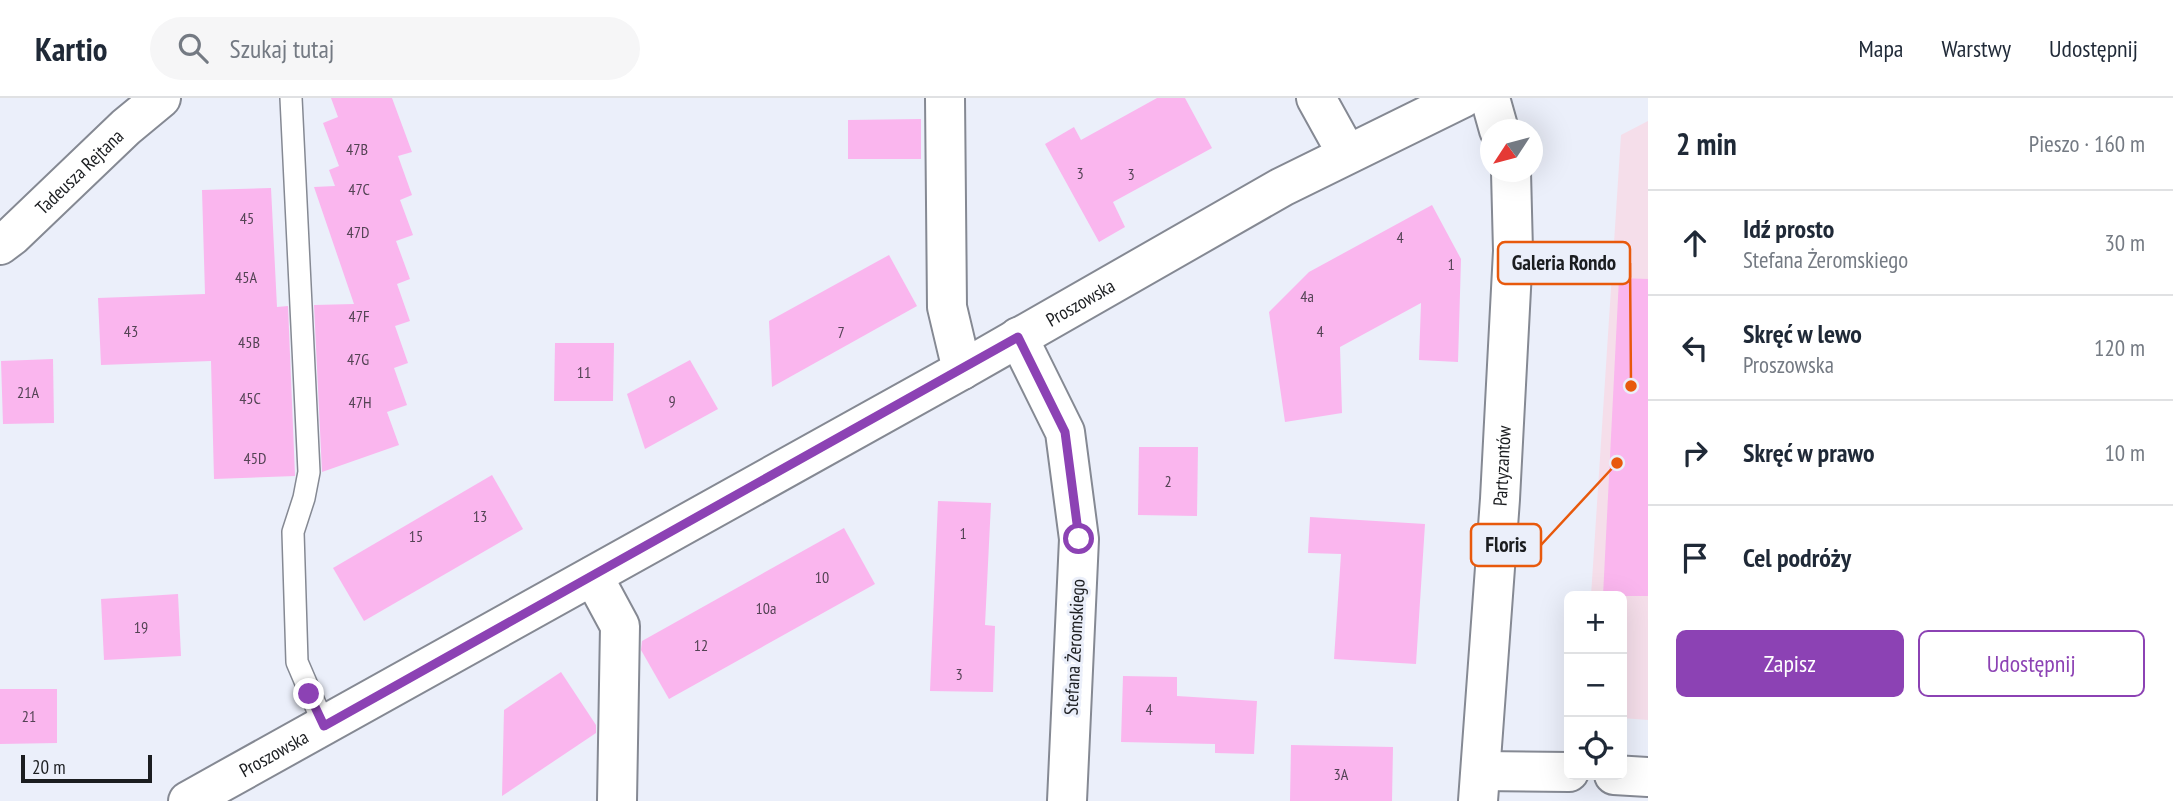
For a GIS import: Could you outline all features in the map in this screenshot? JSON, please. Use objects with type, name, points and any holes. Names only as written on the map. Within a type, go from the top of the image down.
[{"type":"street","name":"Tadeusza Rejtana","points":[[0,245],[126,127],[161,98]]},
{"type":"street","points":[[944,98],[947,307],[962,370]]},
{"type":"street","points":[[1316,98],[1347,154]]},
{"type":"street","name":"Proszowska","points":[[188,801],[962,370],[1282,187],[1463,98]]},
{"type":"street","points":[[1490,98],[1496,119]]},
{"type":"street","name":"Partyzantów","points":[[1480,786],[1500,499],[1513,251],[1511,182]]},
{"type":"street","name":"Stefana Żeromskiego","points":[[1018,337],[1065,432],[1079,539],[1067,801]]},
{"type":"street","points":[[593,576],[620,626],[617,801]]},
{"type":"street","points":[[1480,786],[1564,773]]},
{"type":"street","points":[[1627,775],[1648,776]]},
{"type":"lane","points":[[292,98],[309,472],[293,532],[296,662],[324,726]]},
{"type":"shaded area","points":[[1648,121],[1648,720],[1627,718],[1627,591],[1591,591],[1621,135]]},
{"type":"building","points":[[331,98],[392,98],[412,152],[398,156],[412,195],[400,200],[413,235],[396,241],[410,279],[397,284],[410,321],[395,326],[408,363],[394,368],[407,405],[387,412],[399,445],[322,472],[314,305],[354,304],[314,187],[335,186],[329,170],[339,166],[323,123],[338,117]]},
{"type":"building","points":[[1157,98],[1185,98],[1212,148],[1113,202],[1125,227],[1099,242],[1045,144],[1074,127],[1081,140]]},
{"type":"building","points":[[921,119],[921,159],[848,159],[848,120]]},
{"type":"building","points":[[271,188],[277,307],[288,306],[295,476],[214,479],[211,361],[101,365],[98,298],[205,294],[202,190]]},
{"type":"building","points":[[1432,205],[1461,259],[1458,362],[1419,360],[1421,303],[1340,347],[1342,413],[1285,422],[1269,312],[1309,272]]},
{"type":"building","points":[[889,255],[917,306],[772,387],[769,321]]},
{"type":"building","points":[[1619,278],[1648,279],[1648,596],[1627,596],[1627,591],[1603,591]]},
{"type":"building","points":[[555,343],[614,343],[613,401],[554,401]]},
{"type":"building","points":[[53,359],[54,423],[3,424],[1,361]]},
{"type":"building","points":[[690,360],[718,409],[645,449],[627,394]]},
{"type":"building","points":[[1139,447],[1198,447],[1197,516],[1138,515]]},
{"type":"building","points":[[492,475],[523,529],[364,621],[333,568]]},
{"type":"building","points":[[938,501],[991,503],[985,625],[995,626],[993,692],[930,691]]},
{"type":"building","points":[[1310,517],[1425,524],[1416,664],[1334,659],[1341,554],[1308,553]]},
{"type":"building","points":[[844,528],[875,584],[669,699],[641,650],[642,641]]},
{"type":"building","points":[[178,594],[181,656],[104,660],[101,599]]},
{"type":"building","points":[[561,672],[596,725],[596,733],[502,796],[504,710]]},
{"type":"building","points":[[1123,676],[1177,677],[1177,696],[1257,701],[1254,754],[1215,753],[1215,744],[1121,742]]},
{"type":"building","points":[[0,689],[57,689],[57,743],[0,744]]},
{"type":"building","points":[[1291,745],[1393,747],[1392,801],[1290,801]]},
{"type":"place","name":"Galeria Rondo","points":[[1631,386]]},
{"type":"place","name":"Floris","points":[[1617,463]]},
{"type":"route","points":[[309,694],[324,726],[1018,337],[1065,432],[1079,539]]}]
